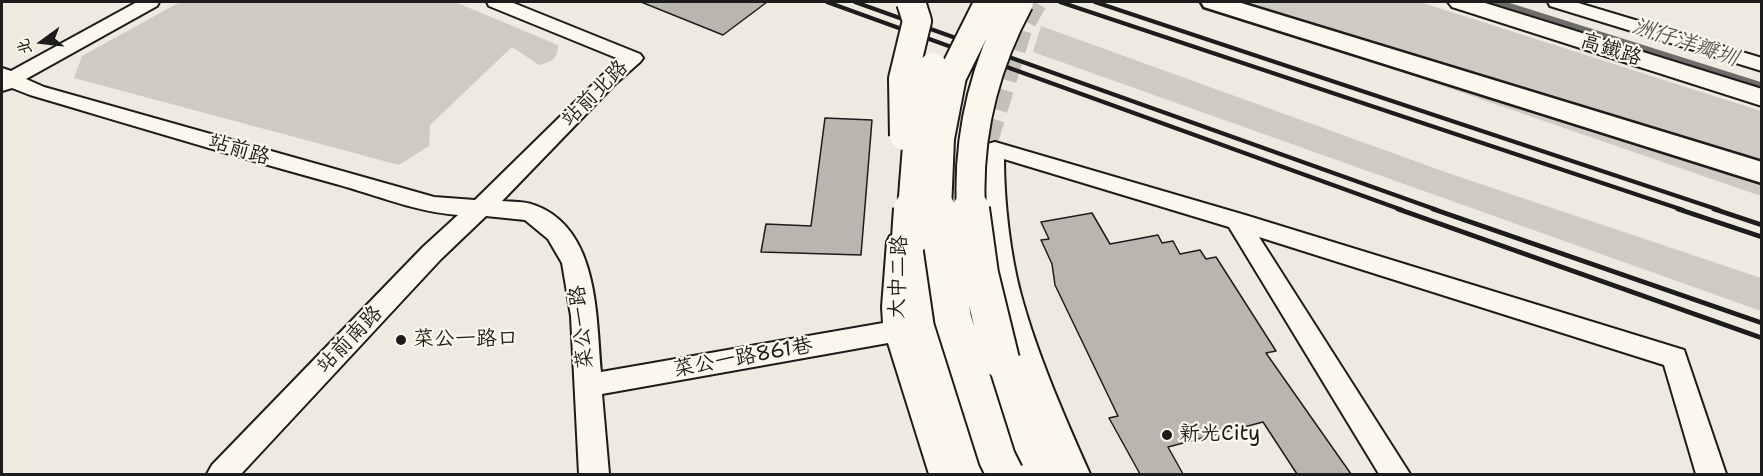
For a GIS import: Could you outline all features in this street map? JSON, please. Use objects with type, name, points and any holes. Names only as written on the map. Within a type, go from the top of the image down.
[{"type":"highway","points":[[910,2],[918,17],[903,84],[904,218],[910,238],[922,338],[963,474]]},
{"type":"highway","points":[[910,238],[919,120],[933,67],[955,22],[969,2]]},
{"type":"highway","points":[[989,2],[952,76],[940,138],[937,217],[953,319],[997,458],[1005,474]]},
{"type":"highway","points":[[1019,2],[1005,24],[986,72],[974,131],[972,175],[974,232],[983,285],[1001,360],[1019,461],[1025,474]]},
{"type":"highway","points":[[1213,2],[1761,173]]},
{"type":"highway","points":[[1253,2],[1374,34],[1761,149]]},
{"type":"highway","points":[[1298,15],[1375,45],[1761,162]]},
{"type":"highway","points":[[1001,360],[1052,474]]},
{"type":"street","points":[[4,80],[150,2]]},
{"type":"street","name":"站前北路","points":[[481,208],[607,81],[633,58],[496,2]]},
{"type":"street","name":"高鐵路","points":[[1460,2],[1761,98]]},
{"type":"street","name":"高鐵路","points":[[1520,2],[1761,77]]},
{"type":"street","name":"高鐵路","points":[[1557,2],[1761,64]]},
{"type":"street","name":"站前路","points":[[4,80],[264,157],[392,191],[433,205],[481,208]]},
{"type":"street","name":"大中二路","points":[[892,110],[905,157],[895,307],[897,331],[944,474]]},
{"type":"street","points":[[1075,474],[1047,409],[1008,295],[999,244],[993,161],[995,149],[1238,221],[1674,358],[1711,474]]},
{"type":"street","name":"菜公一路","points":[[481,208],[527,211],[540,216],[568,250],[577,273],[583,307],[594,474]]},
{"type":"street","name":"站前南路","points":[[222,474],[425,261],[481,208]]},
{"type":"street","points":[[1238,221],[1395,474]]},
{"type":"street","name":"菜公一路861巷","points":[[588,385],[897,331]]},
{"type":"shaded area","points":[[180,2],[455,2],[558,45],[558,50],[553,59],[539,65],[512,47],[430,125],[429,146],[399,165],[74,78],[82,56]]},
{"type":"shaded area","points":[[1222,2],[1420,2],[1761,111],[1761,196],[1321,44]]},
{"type":"shaded area","points":[[1041,26],[1448,173],[1761,278],[1761,311],[1033,52]]},
{"type":"building","points":[[641,2],[767,2],[723,35]]},
{"type":"building","points":[[825,118],[872,120],[861,255],[761,252],[766,224],[811,226]]},
{"type":"building","points":[[1092,213],[1110,244],[1158,235],[1162,243],[1173,241],[1180,254],[1200,250],[1206,259],[1216,257],[1276,351],[1266,353],[1351,474],[1297,474],[1263,422],[1168,447],[1183,474],[1140,474],[1109,418],[1118,416],[1055,285],[1052,264],[1041,240],[1049,239],[1041,222]]},
{"type":"waterway","name":"洲仔洋瓣圳","points":[[1495,2],[1762,86]]},
{"type":"tunnel","points":[[989,170],[987,143],[1022,28],[1037,2]]},
{"type":"railway","points":[[827,2],[1402,210]]},
{"type":"railway","points":[[855,2],[1437,210]]},
{"type":"railway","points":[[1060,2],[1683,210]]},
{"type":"railway","points":[[1095,2],[1719,210]]},
{"type":"railway","points":[[1398,209],[1762,338]]},
{"type":"railway","points":[[1433,209],[1762,323]]},
{"type":"railway","points":[[1678,209],[1762,237]]},
{"type":"railway","points":[[1714,209],[1762,225]]},
{"type":"place","name":"菜公一路口","points":[[401,340]]},
{"type":"place","name":"新光City","points":[[1167,435]]}]
